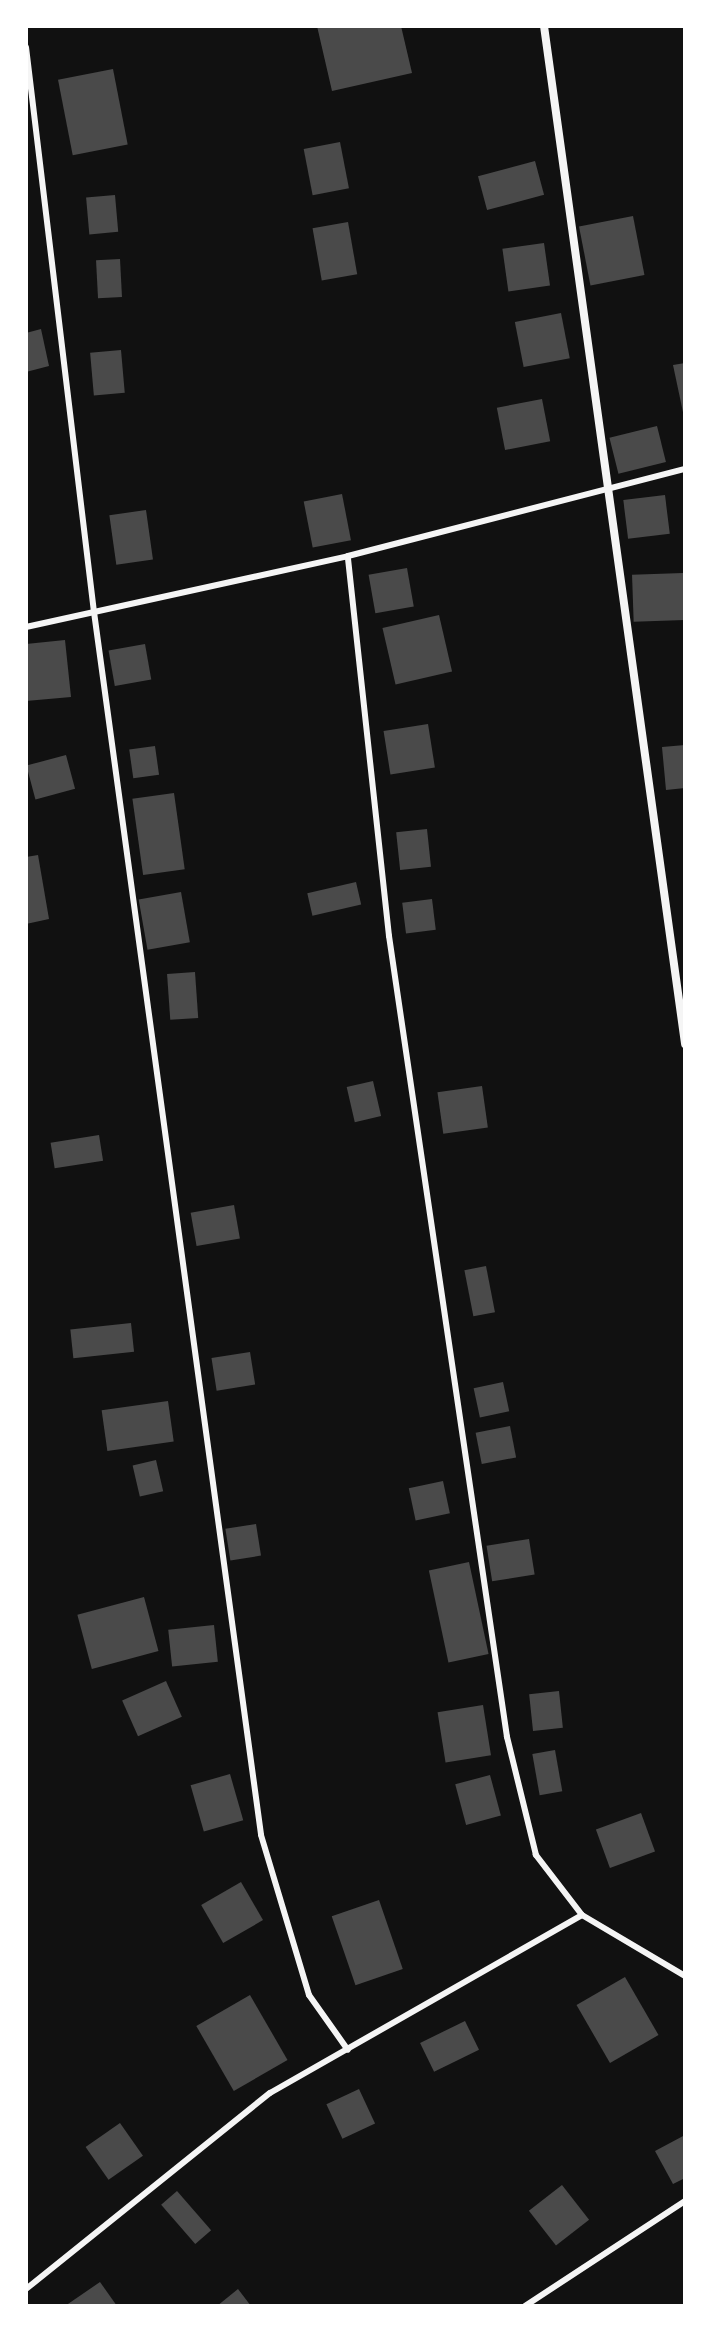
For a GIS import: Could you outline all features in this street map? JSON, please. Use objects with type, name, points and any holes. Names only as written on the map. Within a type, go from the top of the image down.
[{"type":"street","points":[[544,26],[685,1044]]},
{"type":"lane","points":[[26,47],[94,612],[261,1835],[309,1995],[348,2050]]},
{"type":"lane","points":[[26,627],[348,556],[685,469]]},
{"type":"lane","points":[[348,556],[389,936],[505,1722],[536,1855],[582,1915],[685,1976]]},
{"type":"lane","points":[[26,2289],[270,2093],[582,1915]]},
{"type":"lane","points":[[525,2306],[685,2201]]},
{"type":"building","points":[[317,26],[401,26],[412,73],[332,91]]},
{"type":"building","points":[[113,69],[128,145],[73,155],[58,80]]},
{"type":"building","points":[[340,142],[349,188],[313,195],[304,149]]},
{"type":"building","points":[[535,161],[544,195],[487,210],[478,176]]},
{"type":"building","points":[[115,195],[118,232],[89,234],[86,198]]},
{"type":"building","points":[[633,216],[644,275],[590,285],[579,226]]},
{"type":"building","points":[[348,222],[357,274],[322,280],[313,228]]},
{"type":"building","points":[[544,243],[550,286],[508,291],[502,249]]},
{"type":"building","points":[[120,259],[122,297],[98,298],[96,260]]},
{"type":"building","points":[[561,313],[570,358],[524,367],[515,322]]},
{"type":"building","points":[[41,329],[49,366],[26,372],[26,333]]},
{"type":"building","points":[[121,350],[125,393],[94,396],[90,353]]},
{"type":"building","points":[[685,363],[685,417],[684,417],[673,365]]},
{"type":"building","points":[[542,399],[550,441],[505,450],[497,408]]},
{"type":"building","points":[[657,426],[666,462],[618,474],[609,438]]},
{"type":"building","points":[[342,494],[351,540],[313,548],[304,501]]},
{"type":"building","points":[[665,495],[670,534],[628,539],[623,500]]},
{"type":"building","points":[[146,510],[153,560],[116,565],[109,515]]},
{"type":"building","points":[[407,568],[414,606],[375,613],[369,575]]},
{"type":"building","points":[[683,573],[685,620],[634,622],[632,575]]},
{"type":"building","points":[[439,615],[452,672],[396,685],[382,628]]},
{"type":"building","points":[[65,640],[71,697],[26,701],[26,644]]},
{"type":"building","points":[[145,644],[151,679],[115,686],[109,650]]},
{"type":"building","points":[[428,724],[435,767],[390,774],[384,731]]},
{"type":"building","points":[[685,745],[685,788],[666,790],[662,747]]},
{"type":"building","points":[[155,746],[159,775],[133,778],[129,750]]},
{"type":"building","points":[[66,755],[75,789],[35,799],[26,766]]},
{"type":"building","points":[[174,793],[185,869],[143,875],[132,799]]},
{"type":"building","points":[[427,829],[431,867],[400,870],[396,832]]},
{"type":"building","points":[[38,855],[49,919],[26,924],[26,857]]},
{"type":"building","points":[[356,882],[361,904],[312,916],[307,893]]},
{"type":"building","points":[[181,892],[190,942],[148,950],[139,899]]},
{"type":"building","points":[[432,899],[436,930],[406,933],[402,903]]},
{"type":"building","points":[[195,972],[198,1018],[170,1020],[167,974]]},
{"type":"building","points":[[373,1081],[381,1116],[355,1122],[347,1087]]},
{"type":"building","points":[[482,1086],[488,1128],[443,1134],[437,1092]]},
{"type":"building","points":[[99,1135],[103,1161],[55,1168],[51,1143]]},
{"type":"building","points":[[234,1205],[240,1238],[197,1246],[191,1213]]},
{"type":"building","points":[[486,1266],[495,1312],[473,1316],[464,1270]]},
{"type":"building","points":[[131,1323],[134,1352],[73,1358],[70,1329]]},
{"type":"building","points":[[250,1352],[255,1385],[217,1391],[211,1358]]},
{"type":"building","points":[[503,1382],[509,1411],[480,1418],[474,1388]]},
{"type":"building","points":[[168,1401],[174,1442],[107,1451],[102,1410]]},
{"type":"building","points":[[510,1426],[516,1457],[482,1464],[476,1433]]},
{"type":"building","points":[[156,1460],[163,1491],[140,1497],[133,1465]]},
{"type":"building","points":[[443,1481],[450,1513],[416,1521],[409,1488]]},
{"type":"building","points":[[256,1524],[261,1556],[230,1560],[225,1529]]},
{"type":"building","points":[[529,1539],[535,1575],[492,1581],[487,1546]]},
{"type":"building","points":[[469,1562],[489,1654],[448,1662],[429,1571]]},
{"type":"building","points":[[144,1597],[158,1651],[92,1669],[77,1615]]},
{"type":"building","points":[[214,1625],[218,1662],[172,1667],[168,1630]]},
{"type":"building","points":[[166,1681],[182,1717],[138,1736],[122,1701]]},
{"type":"building","points":[[559,1691],[563,1728],[533,1731],[529,1694]]},
{"type":"building","points":[[483,1705],[491,1755],[446,1763],[438,1712]]},
{"type":"building","points":[[555,1750],[562,1791],[540,1795],[532,1754]]},
{"type":"building","points":[[230,1774],[243,1820],[204,1831],[191,1785]]},
{"type":"building","points":[[490,1775],[501,1816],[466,1825],[455,1784]]},
{"type":"building","points":[[641,1813],[655,1852],[610,1868],[596,1829]]},
{"type":"building","points":[[241,1882],[263,1920],[223,1943],[201,1905]]},
{"type":"building","points":[[379,1900],[403,1969],[355,1985],[332,1916]]},
{"type":"building","points":[[625,1977],[658,2035],[610,2063],[577,2005]]},
{"type":"building","points":[[250,1995],[288,2060],[234,2091],[196,2026]]},
{"type":"building","points":[[465,2021],[479,2050],[434,2072],[420,2043]]},
{"type":"building","points":[[359,2089],[375,2123],[342,2139],[326,2104]]},
{"type":"building","points":[[120,2123],[143,2156],[109,2180],[86,2147]]},
{"type":"building","points":[[685,2135],[685,2178],[673,2184],[655,2151]]},
{"type":"building","points":[[562,2185],[589,2220],[556,2246],[529,2211]]},
{"type":"building","points":[[177,2191],[211,2230],[195,2244],[161,2205]]},
{"type":"building","points":[[100,2282],[117,2306],[65,2306]]},
{"type":"building","points":[[238,2289],[251,2306],[217,2306]]}]
